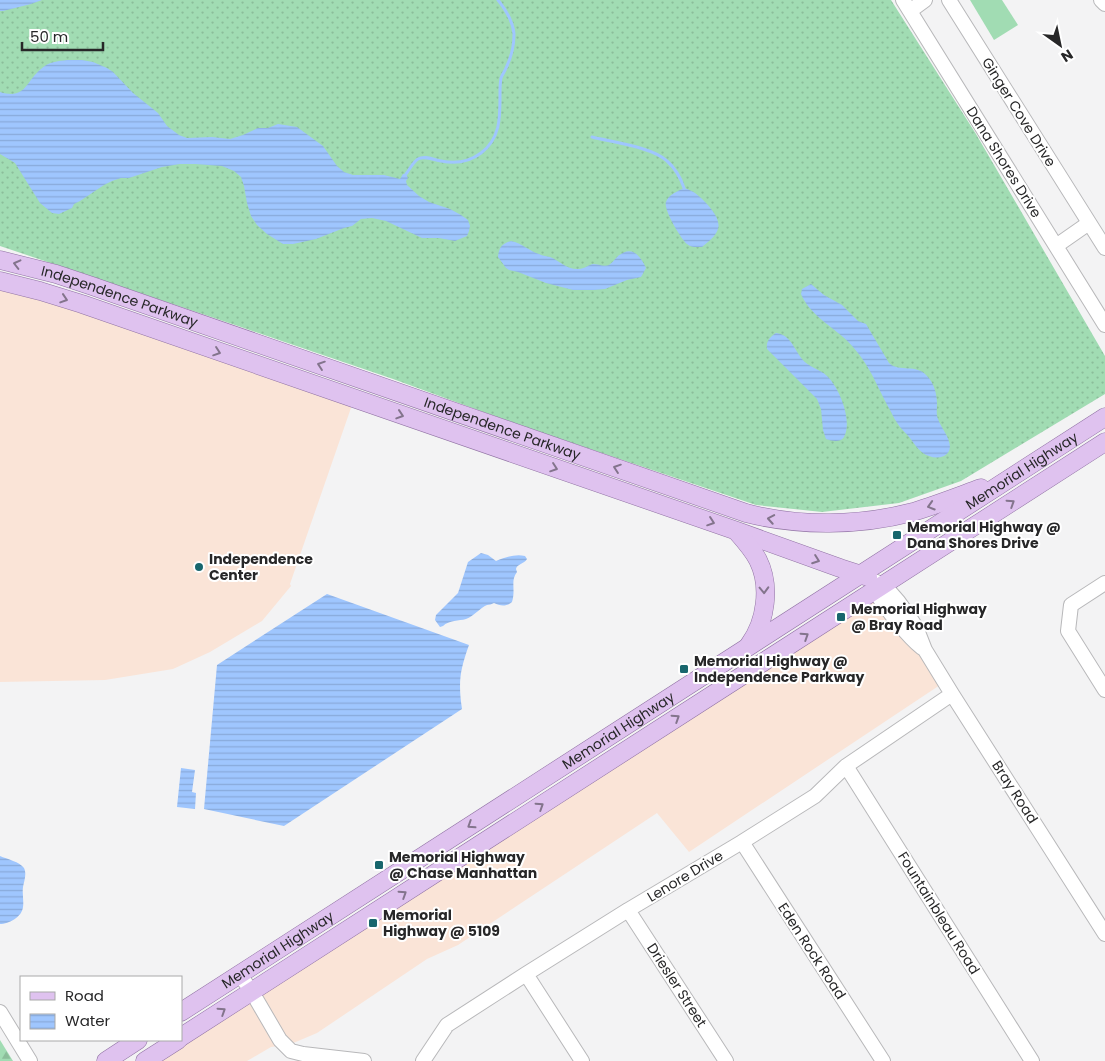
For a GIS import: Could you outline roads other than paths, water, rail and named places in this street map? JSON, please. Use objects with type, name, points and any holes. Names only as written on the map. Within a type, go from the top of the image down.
[{"type":"main road","name":"Independence Parkway","points":[[0,260],[83,283],[761,517],[819,523],[882,518],[913,512],[1010,478]]},
{"type":"main road","name":"Independence Parkway","points":[[0,281],[75,302],[737,531],[856,577],[882,582]]},
{"type":"main road","name":"Memorial Highway","points":[[182,1011],[1105,417]]},
{"type":"main road","name":"Memorial Highway","points":[[182,1036],[711,696],[882,582],[1104,446]]},
{"type":"main road","points":[[737,531],[759,561],[764,582],[764,605],[761,619],[754,639],[748,646]]},
{"type":"main road","points":[[882,582],[888,561],[896,552]]},
{"type":"main road","points":[[700,678],[711,696]]},
{"type":"main road","points":[[568,762],[580,780]]},
{"type":"main road","points":[[423,856],[434,874]]},
{"type":"main road","points":[[106,1061],[136,1041]]},
{"type":"main road","points":[[145,1061],[176,1041]]},
{"type":"street","points":[[907,6],[926,0]]},
{"type":"street","name":"Ginger Cove Drive","points":[[950,0],[1105,248]]},
{"type":"street","points":[[1101,0],[1105,4]]},
{"type":"street","name":"Dana Shores Drive","points":[[907,6],[1105,325]]},
{"type":"street","points":[[1056,246],[1089,223]]},
{"type":"street","points":[[1088,428],[1104,446]]},
{"type":"street","name":"Bray Road","points":[[882,582],[887,609],[906,632],[925,650],[1105,934]]},
{"type":"street","points":[[1105,583],[1072,605],[1068,631],[1105,690]]},
{"type":"street","name":"Lenore Drive","points":[[423,1061],[447,1025],[628,910],[815,796],[846,766],[952,694]]},
{"type":"street","name":"Fountainbleau Road","points":[[846,766],[1032,1061]]},
{"type":"street","name":"Eden Rock Road","points":[[742,842],[883,1061]]},
{"type":"street","name":"Driesler Street","points":[[628,910],[726,1061]]},
{"type":"street","points":[[240,974],[280,1040],[291,1051],[302,1058],[364,1061]]},
{"type":"street","points":[[526,974],[582,1061]]},
{"type":"street","points":[[0,1012],[30,1061]]},
{"type":"water","points":[[0,0],[42,0],[0,11]]},
{"type":"water","points":[[67,60],[93,62],[107,68],[133,93],[158,113],[167,126],[179,135],[187,138],[212,137],[230,139],[258,128],[268,128],[278,124],[297,127],[323,146],[337,166],[344,172],[353,175],[384,175],[400,179],[403,174],[406,174],[408,178],[406,181],[407,185],[419,196],[429,202],[450,209],[468,220],[470,226],[467,236],[455,241],[439,238],[422,238],[386,221],[372,218],[361,219],[352,226],[316,239],[283,244],[267,234],[251,216],[241,177],[234,171],[222,166],[195,164],[162,167],[129,178],[112,181],[74,204],[72,208],[59,214],[52,213],[40,203],[15,163],[0,154],[0,92],[15,94],[20,92],[44,67],[53,62]]},
{"type":"water","points":[[684,188],[694,192],[703,200],[715,214],[719,224],[717,232],[702,247],[692,247],[684,241],[667,211],[666,202],[669,197]]},
{"type":"water","points":[[511,241],[575,269],[593,264],[609,265],[627,251],[638,255],[646,268],[641,277],[627,280],[605,289],[573,290],[546,283],[506,268],[498,254],[500,248],[505,243]]},
{"type":"water","points":[[811,284],[824,295],[842,305],[858,321],[866,324],[889,363],[893,366],[923,372],[929,379],[936,393],[937,417],[948,438],[950,448],[944,456],[935,457],[923,453],[900,427],[859,354],[845,339],[814,313],[804,301],[801,294],[802,289]]},
{"type":"water","points":[[776,333],[789,339],[805,362],[832,381],[840,396],[846,414],[846,430],[844,437],[840,440],[826,439],[821,409],[817,399],[767,349],[769,340]]},
{"type":"water","points":[[481,553],[488,555],[496,561],[518,555],[525,556],[527,559],[516,569],[512,602],[505,605],[494,603],[487,605],[469,618],[451,622],[440,627],[435,620],[436,615],[458,593],[468,562]]},
{"type":"water","points":[[327,594],[469,645],[461,676],[462,709],[284,826],[204,809],[217,665]]},
{"type":"water","points":[[181,768],[195,770],[192,792],[196,793],[195,809],[177,807]]},
{"type":"water","points":[[0,856],[22,866],[25,870],[25,875],[22,911],[15,919],[0,924]]},
{"type":"waterway","points":[[406,174],[415,162],[421,158],[446,162],[462,162],[472,158],[488,147],[496,134],[499,118],[501,78],[511,56],[514,38],[511,20],[498,0]]},
{"type":"waterway","points":[[592,137],[621,143],[660,156],[675,170],[684,188]]},
{"type":"place","name":"Memorial Highway @ Dana Shores Drive","points":[[897,535]]},
{"type":"place","name":"Independence Center","points":[[199,567]]},
{"type":"place","name":"Memorial Highway @ Bray Road","points":[[841,617]]},
{"type":"place","name":"Memorial Highway @ Independence Parkway","points":[[684,669]]},
{"type":"place","name":"Memorial Highway @ Chase Manhattan","points":[[379,865]]},
{"type":"place","name":"Memorial Highway @ 5109","points":[[373,923]]}]
